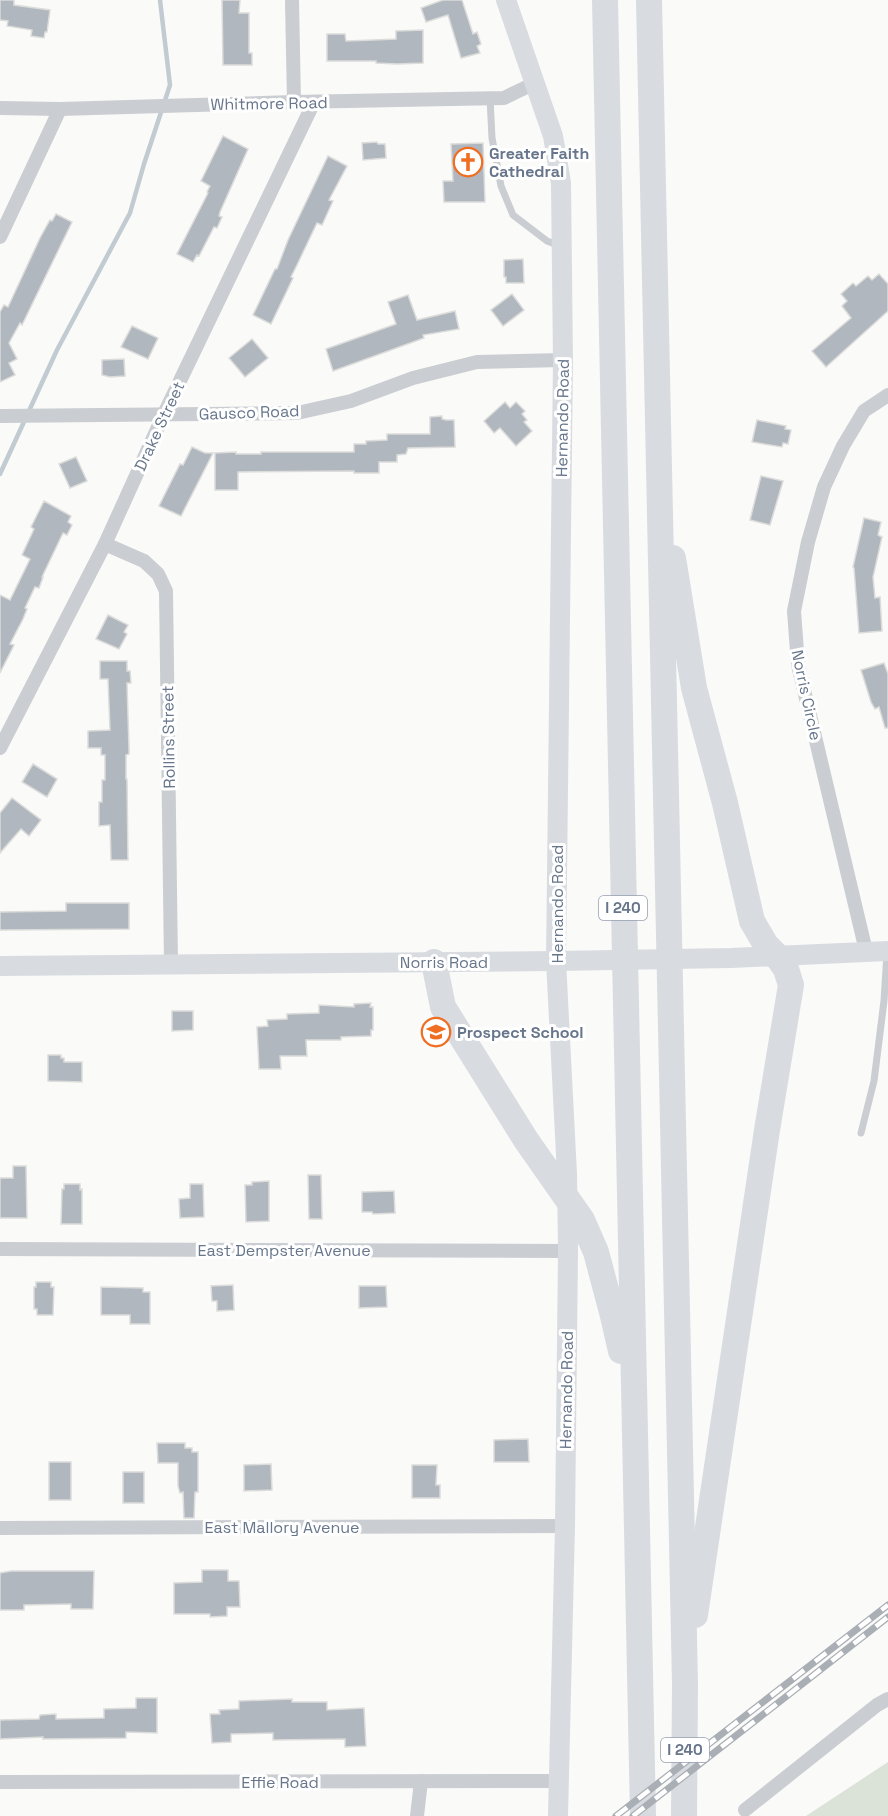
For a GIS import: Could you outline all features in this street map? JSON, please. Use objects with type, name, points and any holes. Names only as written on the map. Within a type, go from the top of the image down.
[{"type":"highway","name":"I 240","points":[[605,0],[643,1816]]},
{"type":"highway","name":"I 240","points":[[649,0],[685,1684],[684,1816]]},
{"type":"highway","points":[[659,487],[678,585],[694,688],[725,803],[752,921],[766,945],[786,969],[791,985],[767,1130],[685,1684]]},
{"type":"highway","points":[[434,962],[443,1007],[526,1140],[582,1220],[596,1252],[614,1316],[634,1410]]},
{"type":"main road","name":"Hernando Road","points":[[506,0],[553,136],[561,183],[563,360],[556,961],[567,1174],[568,1251],[565,1526],[558,1816]]},
{"type":"main road","name":"Norris Road","points":[[0,966],[556,961],[731,958],[887,951]]},
{"type":"street","points":[[292,0],[294,102]]},
{"type":"street","name":"Whitmore Road","points":[[0,108],[60,109],[504,98],[535,83]]},
{"type":"street","name":"Drake Street","points":[[0,748],[105,543],[164,414],[314,102]]},
{"type":"street","points":[[0,237],[60,109]]},
{"type":"street","name":"Gausco Road","points":[[0,416],[297,413],[351,401],[413,378],[477,362],[563,360]]},
{"type":"street","name":"Norris Circle","points":[[866,951],[798,665],[794,611],[808,542],[824,487],[843,446],[864,411],[888,395]]},
{"type":"street","name":"Rollins Street","points":[[105,543],[144,561],[158,574],[166,591],[171,964]]},
{"type":"street","name":"East Dempster Avenue","points":[[0,1249],[568,1251]]},
{"type":"street","name":"East Mallory Avenue","points":[[0,1528],[565,1526]]},
{"type":"street","points":[[745,1810],[877,1705],[888,1699]]},
{"type":"street","points":[[417,1816],[421,1781]]},
{"type":"street","name":"Effie Road","points":[[0,1782],[559,1781]]},
{"type":"lane","points":[[490,98],[492,138],[501,186],[513,215],[547,241],[562,247]]},
{"type":"lane","points":[[861,1133],[874,1081],[884,1001],[887,951]]},
{"type":"shaded area","points":[[888,1762],[888,1816],[806,1816]]},
{"type":"building","points":[[0,0],[14,0],[14,5],[50,10],[44,38],[31,36],[32,30],[7,26],[8,21],[0,20]]},
{"type":"building","points":[[222,0],[240,0],[239,13],[249,13],[249,53],[252,53],[252,65],[223,65]]},
{"type":"building","points":[[443,0],[462,0],[473,34],[477,32],[481,44],[477,46],[480,53],[461,58],[448,15],[426,22],[421,8]]},
{"type":"building","points":[[423,30],[423,63],[327,61],[327,34],[345,34],[346,41],[373,40],[396,39],[396,31]]},
{"type":"building","points":[[223,136],[248,149],[220,212],[219,216],[222,217],[217,228],[214,227],[199,256],[197,255],[193,262],[177,254],[208,193],[210,186],[201,181]]},
{"type":"building","points":[[362,143],[385,144],[386,158],[363,160]]},
{"type":"building","name":"Greater Faith Cathedral","points":[[483,143],[485,202],[444,202],[443,181],[453,181],[451,144]]},
{"type":"building","points":[[328,156],[347,166],[329,200],[333,201],[322,225],[317,223],[271,324],[253,315],[277,269],[288,240]]},
{"type":"building","points":[[56,214],[72,222],[22,325],[20,323],[9,343],[17,359],[9,363],[15,375],[0,382],[0,312],[4,305],[8,307],[40,238]]},
{"type":"building","points":[[523,259],[524,283],[506,283],[504,260]]},
{"type":"building","points":[[879,274],[888,284],[888,311],[826,367],[812,351],[851,318],[842,306],[847,301],[841,294],[853,283],[856,286],[868,276],[872,280]]},
{"type":"building","points":[[512,294],[524,310],[503,326],[491,310]]},
{"type":"building","points":[[408,295],[417,320],[455,311],[459,329],[423,335],[424,338],[333,371],[326,349],[396,324],[388,302]]},
{"type":"building","points":[[132,326],[158,338],[148,359],[121,347]]},
{"type":"building","points":[[252,339],[268,358],[245,377],[229,358]]},
{"type":"building","points":[[124,359],[125,376],[102,375],[102,360]]},
{"type":"building","points":[[505,402],[510,408],[516,402],[525,411],[522,414],[527,420],[524,422],[532,431],[516,446],[500,428],[494,433],[484,421]]},
{"type":"building","points":[[442,416],[442,419],[454,420],[455,447],[408,448],[406,454],[397,455],[397,462],[379,462],[379,473],[354,473],[354,471],[238,472],[238,490],[215,490],[215,453],[354,452],[354,444],[387,440],[387,434],[430,434],[430,417]]},
{"type":"building","points":[[757,420],[786,426],[785,429],[791,430],[788,444],[783,443],[782,447],[752,442]]},
{"type":"building","points":[[192,447],[205,453],[213,453],[181,516],[159,506],[180,464],[183,465]]},
{"type":"building","points":[[76,457],[87,481],[70,488],[59,464]]},
{"type":"building","points":[[761,476],[783,481],[770,525],[750,520]]},
{"type":"building","points":[[44,501],[71,516],[68,522],[72,525],[67,535],[63,533],[39,588],[35,587],[25,608],[27,609],[23,619],[10,644],[14,645],[0,673],[0,595],[10,600],[30,559],[22,555],[34,529],[31,527]]},
{"type":"building","points":[[864,518],[881,522],[878,535],[882,537],[873,577],[875,598],[880,597],[882,631],[859,633],[853,567]]},
{"type":"building","points":[[108,615],[128,625],[124,632],[127,634],[119,649],[96,639]]},
{"type":"building","points":[[100,661],[127,661],[127,671],[130,671],[131,683],[127,683],[129,754],[126,755],[128,860],[111,860],[110,825],[99,826],[99,802],[102,802],[102,780],[105,780],[105,755],[101,755],[101,748],[88,748],[88,731],[110,730],[108,679],[100,679]]},
{"type":"building","points":[[884,663],[888,674],[888,728],[885,728],[879,707],[875,709],[871,702],[861,670]]},
{"type":"building","points":[[33,764],[57,779],[47,797],[22,782]]},
{"type":"building","points":[[12,798],[41,820],[29,836],[21,829],[0,853],[0,813]]},
{"type":"building","points":[[66,903],[129,903],[129,929],[0,930],[0,912],[66,911]]},
{"type":"building","points":[[371,1003],[373,1030],[371,1030],[371,1036],[341,1037],[341,1040],[306,1040],[307,1056],[280,1056],[281,1069],[259,1069],[257,1027],[268,1026],[267,1020],[287,1019],[287,1014],[319,1013],[319,1005],[354,1007],[354,1004]]},
{"type":"building","points":[[172,1011],[193,1011],[193,1030],[172,1031]]},
{"type":"building","points":[[48,1055],[61,1055],[64,1062],[82,1062],[82,1082],[48,1081]]},
{"type":"building","points":[[13,1166],[26,1166],[27,1218],[0,1218],[0,1178],[13,1178]]},
{"type":"building","points":[[308,1175],[321,1175],[322,1219],[309,1219]]},
{"type":"building","points":[[269,1181],[269,1221],[246,1222],[245,1185],[252,1185],[252,1182]]},
{"type":"building","points":[[64,1184],[80,1184],[82,1224],[61,1224]]},
{"type":"building","points":[[190,1184],[203,1184],[204,1217],[180,1218],[179,1199],[190,1198]]},
{"type":"building","points":[[394,1191],[395,1213],[362,1212],[362,1192]]},
{"type":"building","points":[[36,1282],[51,1282],[51,1287],[54,1287],[53,1315],[37,1315],[37,1309],[34,1309]]},
{"type":"building","points":[[233,1285],[234,1310],[217,1311],[217,1301],[212,1301],[211,1286]]},
{"type":"building","points":[[359,1286],[386,1286],[387,1307],[359,1308]]},
{"type":"building","points":[[101,1287],[143,1288],[143,1292],[150,1292],[150,1324],[130,1324],[130,1315],[101,1315]]},
{"type":"building","points":[[528,1439],[529,1462],[494,1462],[494,1440]]},
{"type":"building","points":[[157,1443],[185,1443],[185,1448],[192,1448],[192,1452],[198,1452],[198,1492],[195,1492],[194,1518],[184,1518],[183,1492],[180,1493],[178,1486],[178,1463],[158,1463]]},
{"type":"building","points":[[49,1462],[71,1462],[71,1500],[49,1500]]},
{"type":"building","points":[[271,1464],[272,1490],[244,1491],[244,1465]]},
{"type":"building","points":[[412,1465],[437,1465],[436,1485],[440,1485],[440,1498],[412,1498]]},
{"type":"building","points":[[123,1472],[144,1472],[144,1503],[123,1503]]},
{"type":"building","points":[[202,1570],[228,1570],[228,1581],[239,1581],[240,1607],[227,1607],[227,1616],[174,1614],[174,1583],[202,1582]]},
{"type":"building","points":[[94,1571],[93,1609],[71,1609],[71,1604],[24,1605],[24,1610],[0,1610],[0,1573]]},
{"type":"building","points":[[136,1698],[157,1698],[157,1733],[126,1732],[126,1738],[0,1739],[0,1720],[39,1719],[40,1715],[56,1714],[56,1719],[104,1718],[104,1709],[136,1708]]},
{"type":"building","points":[[292,1699],[292,1702],[327,1702],[327,1710],[364,1708],[366,1746],[345,1747],[345,1739],[273,1740],[273,1733],[231,1734],[231,1742],[212,1743],[210,1714],[220,1714],[219,1710],[239,1709],[239,1701]]},
{"type":"waterway","points":[[0,474],[57,350],[130,213],[170,85],[160,0]]},
{"type":"railway","points":[[616,1816],[888,1605]]},
{"type":"railway","points":[[633,1816],[888,1617]]},
{"type":"place","name":"Greater Faith Cathedral","points":[[468,162]]},
{"type":"place","name":"Prospect School","points":[[436,1032]]}]
